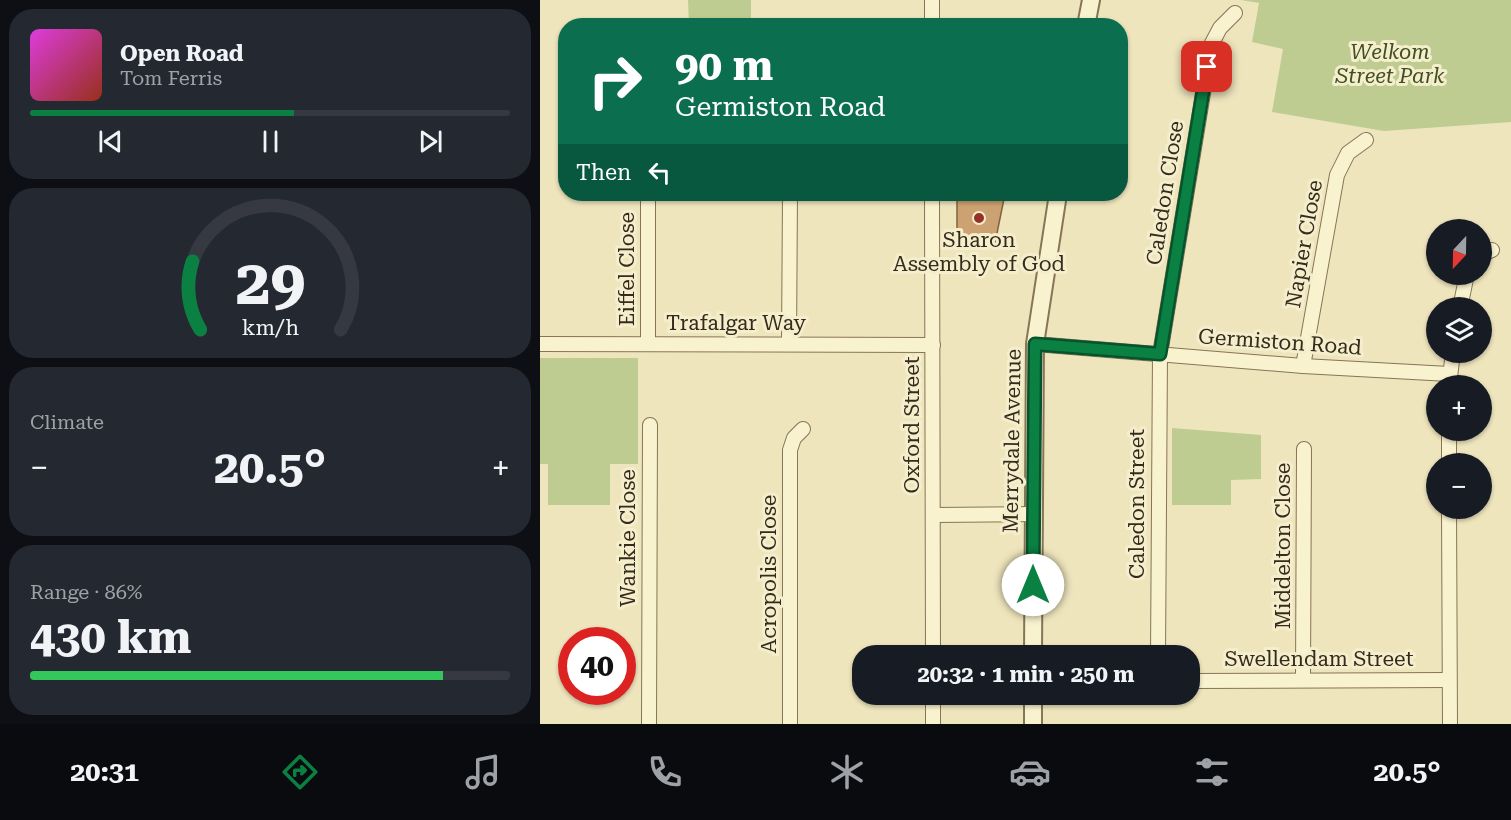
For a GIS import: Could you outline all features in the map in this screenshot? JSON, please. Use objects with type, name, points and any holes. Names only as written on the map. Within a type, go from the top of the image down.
[{"type":"street","points":[[933,0],[933,18]]},
{"type":"street","points":[[1088,18],[1091,0]]},
{"type":"street","name":"Caledon Close","points":[[1160,354],[1211,45],[1220,28],[1235,13]]},
{"type":"street","name":"Napier Close","points":[[1304,366],[1337,175],[1348,153],[1366,140]]},
{"type":"street","name":"Eiffel Close","points":[[648,201],[648,344]]},
{"type":"street","points":[[789,344],[790,201]]},
{"type":"street","name":"Oxford Street","points":[[932,201],[933,645]]},
{"type":"street","name":"Merrydale Avenue","points":[[1033,645],[1035,344],[1057,201]]},
{"type":"street","name":"Trafalgar Way","points":[[540,344],[933,345]]},
{"type":"street","name":"Germiston Road","points":[[1035,344],[1426,378]]},
{"type":"street","name":"Caledon Street","points":[[1158,645],[1160,354]]},
{"type":"street","name":"Wankie Close","points":[[649,724],[650,425]]},
{"type":"street","name":"Acropolis Close","points":[[790,724],[790,450],[794,438],[803,429]]},
{"type":"street","name":"Middelton Close","points":[[1303,679],[1304,449]]},
{"type":"street","points":[[934,515],[1033,514]]},
{"type":"street","points":[[1449,519],[1450,724]]},
{"type":"street","name":"Swellendam Street","points":[[1200,681],[1449,680]]},
{"type":"street","points":[[933,705],[933,724]]},
{"type":"street","points":[[1033,705],[1033,724]]},
{"type":"green space","points":[[688,0],[751,0],[751,18],[689,18]]},
{"type":"green space","name":"Welkom Street Park","points":[[1241,0],[1511,0],[1511,122],[1384,131],[1272,112],[1283,49],[1252,42],[1259,3]]},
{"type":"green space","points":[[540,358],[638,358],[638,464],[610,464],[610,505],[548,505],[548,464],[540,464]]},
{"type":"green space","points":[[1172,428],[1261,435],[1261,479],[1231,480],[1231,505],[1172,505]]},
{"type":"building","name":"Sharon Assembly of God","points":[[957,201],[1004,201],[995,243],[957,242]]},
{"type":"place","name":"Sharon Assembly of God","points":[[979,218]]},
{"type":"route","points":[[1033,585],[1035,344],[1160,354],[1207,67]]}]
